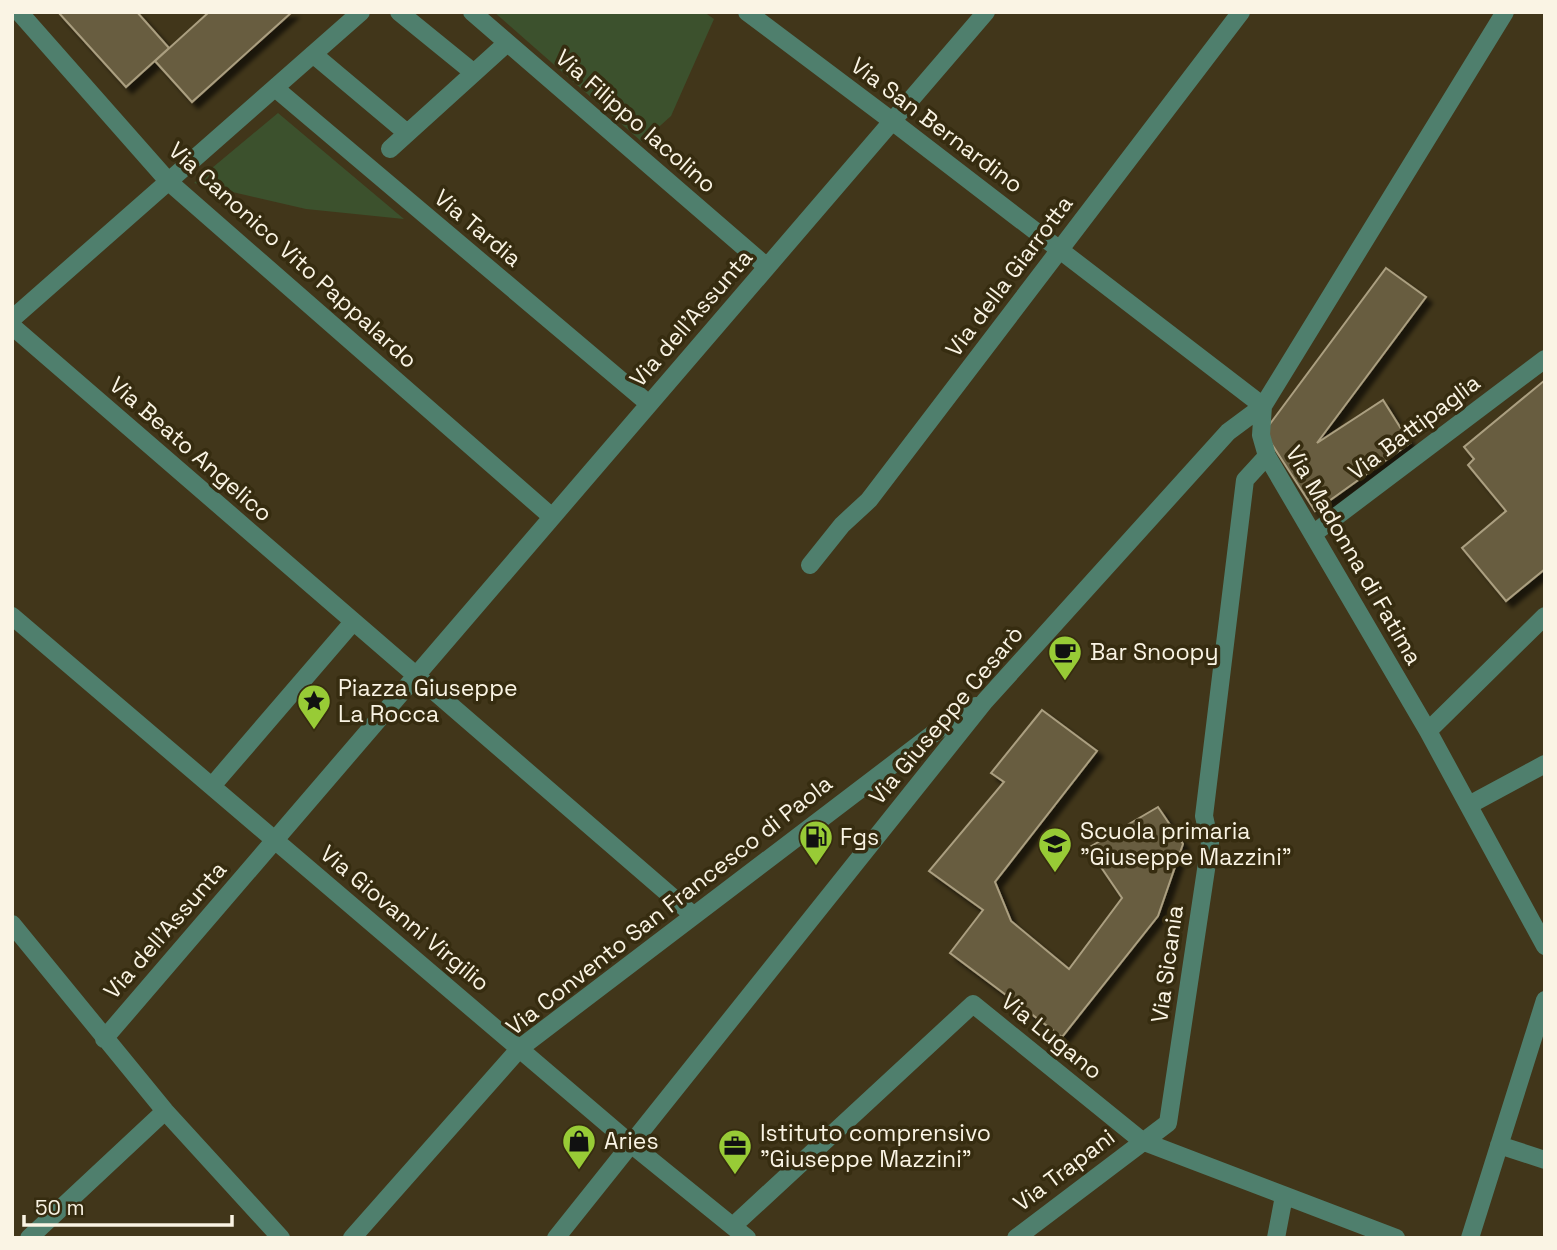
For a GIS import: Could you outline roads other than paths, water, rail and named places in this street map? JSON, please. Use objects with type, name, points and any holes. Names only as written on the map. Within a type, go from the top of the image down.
[{"type":"street","name":"Via Canonico Vito Pappalardo","points":[[19,12],[169,182],[552,517]]},
{"type":"street","points":[[12,319],[360,12]]},
{"type":"street","points":[[399,12],[474,73]]},
{"type":"street","name":"Via Filippo Iacolino","points":[[472,12],[767,267]]},
{"type":"street","name":"Via San Bernardino","points":[[747,12],[1263,406]]},
{"type":"street","name":"Via dell'Assunta","points":[[104,1039],[986,12]]},
{"type":"street","name":"Via della Giarrotta","points":[[810,565],[842,525],[869,500],[1241,12]]},
{"type":"street","points":[[1263,406],[1505,12]]},
{"type":"street","points":[[390,149],[508,43]]},
{"type":"street","points":[[313,54],[407,133]]},
{"type":"street","name":"Via Tardia","points":[[275,88],[649,404]]},
{"type":"street","name":"Via Beato Angelico","points":[[12,326],[693,915]]},
{"type":"street","name":"Via Battipaglia","points":[[1313,534],[1545,359]]},
{"type":"street","name":"Via Madonna di Fatima","points":[[1263,406],[1261,435],[1267,456],[1428,731],[1545,946]]},
{"type":"street","name":"Via Giuseppe Cesarò","points":[[556,1238],[985,701],[1228,432],[1263,406]]},
{"type":"street","name":"Via Sicania","points":[[1142,1141],[1168,1123],[1210,843],[1204,816],[1245,480],[1267,456]]},
{"type":"street","name":"Via Giovanni Virgilio","points":[[12,616],[212,786],[269,846],[290,852],[631,1144],[740,1232]]},
{"type":"street","points":[[1428,731],[1545,616]]},
{"type":"street","points":[[212,786],[353,622]]},
{"type":"street","name":"Via Convento San Francesco di Paola","points":[[352,1238],[520,1048],[946,724],[985,701]]},
{"type":"street","points":[[1469,805],[1545,764]]},
{"type":"street","points":[[12,924],[165,1111],[281,1238]]},
{"type":"street","points":[[1471,1238],[1545,1000]]},
{"type":"street","name":"Via Lugano","points":[[740,1232],[974,1004],[1142,1141],[1396,1238]]},
{"type":"street","points":[[29,1238],[165,1111]]},
{"type":"street","name":"Via Trapani","points":[[1016,1238],[1142,1141]]},
{"type":"street","points":[[1499,1145],[1545,1160]]},
{"type":"street","points":[[1276,1238],[1284,1196]]},
{"type":"place","name":"Bar Snoopy","points":[[1065,682]]},
{"type":"place","name":"Piazza Giuseppe La Rocca","points":[[314,731]]},
{"type":"place","name":"Fgs","points":[[816,867]]},
{"type":"place","name":"Scuola primaria \"Giuseppe Mazzini\"","points":[[1055,874]]},
{"type":"place","name":"Aries","points":[[579,1171]]},
{"type":"place","name":"Istituto comprensivo \"Giuseppe Mazzini\"","points":[[735,1176]]}]
